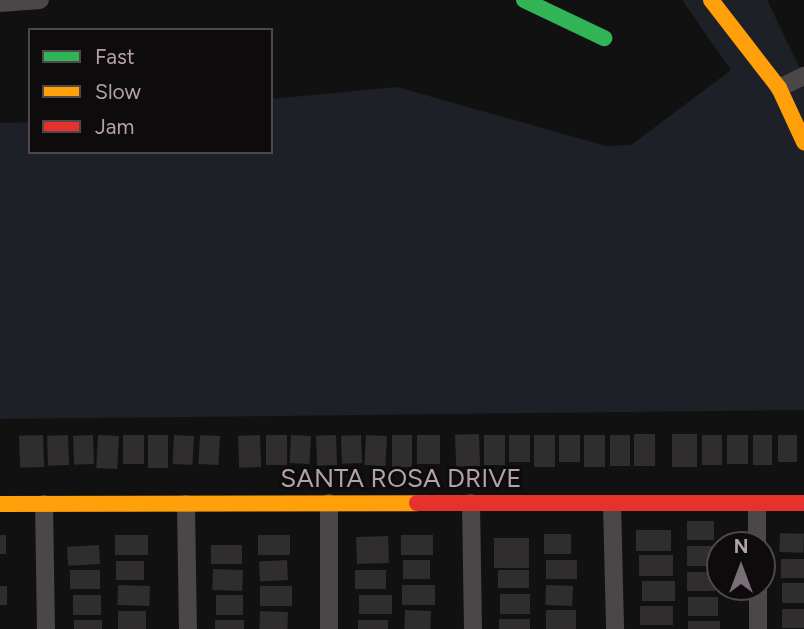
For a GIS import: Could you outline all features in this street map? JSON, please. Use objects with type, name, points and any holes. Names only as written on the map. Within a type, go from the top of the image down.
[{"type":"street","points":[[0,3],[40,0]]},
{"type":"street","points":[[524,0],[604,38]]},
{"type":"street","points":[[711,0],[779,88],[804,142]]},
{"type":"street","points":[[779,88],[804,76]]},
{"type":"street","points":[[329,503],[329,629]]},
{"type":"street","points":[[471,503],[472,629]]},
{"type":"street","name":"SANTA ROSA DRIVE","points":[[0,504],[803,503]]},
{"type":"street","points":[[44,504],[46,629]]},
{"type":"street","points":[[186,504],[188,629]]},
{"type":"street","points":[[612,504],[615,629]]},
{"type":"street","points":[[757,504],[757,531]]},
{"type":"street","points":[[758,601],[758,629]]},
{"type":"shaded area","points":[[682,0],[767,0],[804,77],[804,410],[0,419],[0,123],[28,122],[28,154],[273,154],[273,99],[397,87],[606,146],[631,145],[731,70]]},
{"type":"building","points":[[479,434],[480,466],[456,467],[455,435]]},
{"type":"building","points":[[634,434],[655,434],[655,466],[634,466]]},
{"type":"building","points":[[672,434],[697,434],[697,467],[672,467]]},
{"type":"building","points":[[43,435],[44,467],[20,468],[19,436]]},
{"type":"building","points":[[68,435],[69,465],[48,466],[47,436]]},
{"type":"building","points":[[93,435],[94,464],[74,465],[73,436]]},
{"type":"building","points":[[98,435],[119,436],[117,469],[96,468]]},
{"type":"building","points":[[123,435],[144,435],[144,464],[123,464]]},
{"type":"building","points":[[148,435],[168,435],[168,468],[148,468]]},
{"type":"building","points":[[174,435],[194,436],[192,465],[172,464]]},
{"type":"building","points":[[200,435],[220,436],[218,465],[198,464]]},
{"type":"building","points":[[260,435],[261,467],[239,468],[238,436]]},
{"type":"building","points":[[266,435],[287,435],[287,465],[266,465]]},
{"type":"building","points":[[291,435],[311,436],[310,464],[290,463]]},
{"type":"building","points":[[336,435],[337,465],[317,466],[316,436]]},
{"type":"building","points":[[361,435],[362,463],[342,464],[341,436]]},
{"type":"building","points":[[366,435],[387,436],[385,466],[364,465]]},
{"type":"building","points":[[392,435],[412,435],[412,467],[392,467]]},
{"type":"building","points":[[417,435],[440,435],[440,464],[417,464]]},
{"type":"building","points":[[484,435],[505,435],[505,465],[484,465]]},
{"type":"building","points":[[509,435],[530,435],[530,462],[509,462]]},
{"type":"building","points":[[534,435],[555,435],[555,467],[534,467]]},
{"type":"building","points":[[559,435],[580,435],[580,462],[559,462]]},
{"type":"building","points":[[584,435],[605,435],[605,467],[584,467]]},
{"type":"building","points":[[610,435],[630,435],[630,466],[610,466]]},
{"type":"building","points":[[702,435],[722,435],[722,465],[702,465]]},
{"type":"building","points":[[727,435],[748,435],[748,464],[727,464]]},
{"type":"building","points":[[753,435],[772,435],[772,465],[753,465]]},
{"type":"building","points":[[778,435],[797,435],[797,462],[778,462]]},
{"type":"building","points":[[687,521],[714,521],[714,531],[706,531],[706,540],[687,540]]},
{"type":"building","points":[[636,530],[671,530],[671,551],[636,551]]},
{"type":"building","points":[[780,533],[804,534],[803,553],[779,552]]},
{"type":"building","points":[[544,534],[571,534],[571,554],[544,554]]},
{"type":"building","points":[[0,535],[6,535],[6,554],[0,554]]},
{"type":"building","points":[[115,535],[148,535],[148,555],[115,555]]},
{"type":"building","points":[[258,535],[290,535],[290,555],[258,555]]},
{"type":"building","points":[[401,535],[433,535],[433,555],[401,555]]},
{"type":"building","points":[[388,536],[389,563],[357,564],[356,537]]},
{"type":"building","points":[[494,538],[529,538],[529,568],[494,568]]},
{"type":"building","points":[[99,545],[100,564],[68,566],[67,547]]},
{"type":"building","points":[[211,545],[242,545],[242,564],[211,564]]},
{"type":"building","points":[[687,546],[706,546],[706,566],[687,566]]},
{"type":"building","points":[[639,555],[673,555],[673,576],[639,576]]},
{"type":"building","points":[[781,559],[804,559],[804,578],[781,578]]},
{"type":"building","points":[[287,560],[288,580],[260,581],[259,561]]},
{"type":"building","points":[[403,560],[430,560],[430,579],[403,579]]},
{"type":"building","points":[[546,560],[577,560],[577,579],[546,579]]},
{"type":"building","points":[[116,561],[144,561],[144,580],[116,580]]},
{"type":"building","points":[[213,569],[243,570],[242,591],[212,590]]},
{"type":"building","points":[[70,570],[100,570],[100,589],[70,589]]},
{"type":"building","points":[[355,570],[386,570],[386,589],[355,589]]},
{"type":"building","points":[[498,570],[529,570],[529,588],[498,588]]},
{"type":"building","points":[[687,572],[706,572],[706,591],[687,591]]},
{"type":"building","points":[[642,581],[675,581],[675,601],[642,601]]},
{"type":"building","points":[[782,583],[804,583],[804,603],[782,603]]},
{"type":"building","points":[[118,585],[150,586],[149,606],[117,605]]},
{"type":"building","points":[[402,585],[435,585],[435,605],[402,605]]},
{"type":"building","points":[[546,585],[573,586],[572,606],[545,605]]},
{"type":"building","points":[[0,586],[7,586],[7,605],[0,605]]},
{"type":"building","points":[[260,586],[292,586],[292,606],[260,606]]},
{"type":"building","points":[[500,594],[530,594],[530,614],[500,614]]},
{"type":"building","points":[[73,595],[101,595],[101,615],[73,615]]},
{"type":"building","points":[[216,595],[243,595],[243,615],[216,615]]},
{"type":"building","points":[[359,595],[392,595],[392,614],[359,614]]},
{"type":"building","points":[[688,597],[706,597],[706,601],[718,601],[718,616],[688,616]]},
{"type":"building","points":[[640,606],[673,606],[673,625],[640,625]]},
{"type":"building","points":[[782,609],[804,609],[804,628],[782,628]]},
{"type":"building","points":[[405,610],[431,611],[430,629],[404,629]]},
{"type":"building","points":[[546,610],[576,610],[576,629],[546,629]]},
{"type":"building","points":[[118,611],[146,611],[146,629],[118,629]]},
{"type":"building","points":[[260,611],[288,612],[287,629],[259,629]]},
{"type":"building","points":[[499,619],[530,619],[530,629],[499,629]]},
{"type":"building","points":[[74,620],[102,620],[102,629],[74,629]]},
{"type":"building","points":[[215,620],[244,620],[244,629],[215,629]]},
{"type":"building","points":[[358,620],[388,620],[388,629],[358,629]]},
{"type":"building","points":[[688,621],[720,621],[720,629],[688,629]]},
{"type":"traffic: fast","points":[[524,0],[604,38]]},
{"type":"traffic: slow","points":[[711,0],[779,88],[804,142]]},
{"type":"traffic: slow","points":[[0,504],[417,503]]},
{"type":"traffic: jam","points":[[417,503],[803,503]]}]
